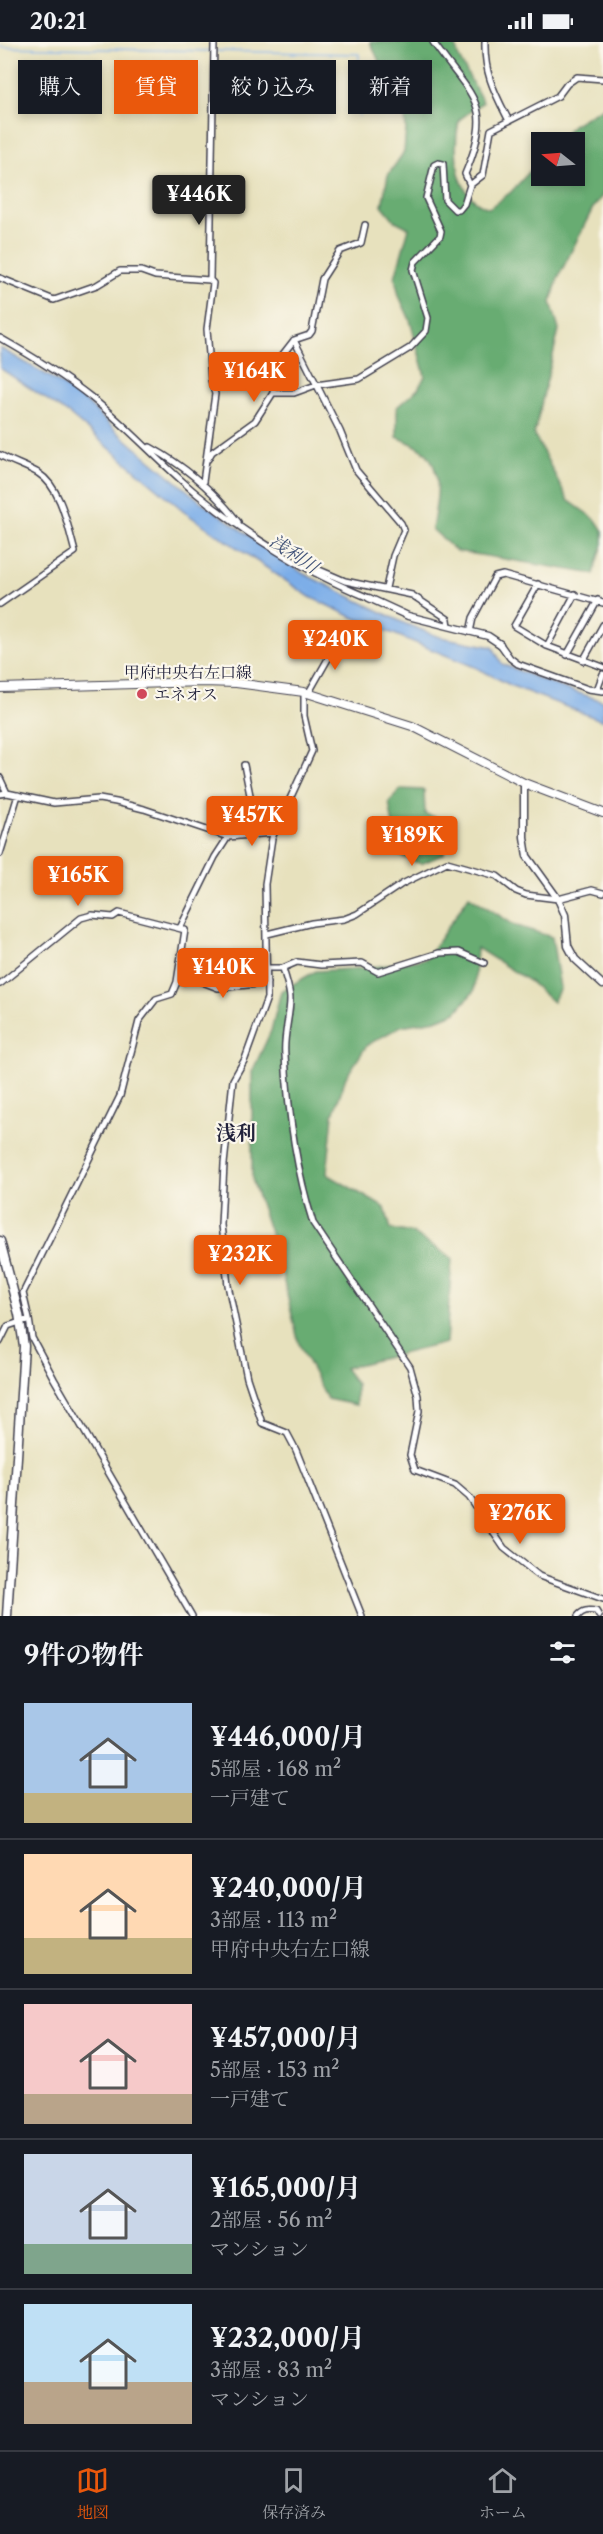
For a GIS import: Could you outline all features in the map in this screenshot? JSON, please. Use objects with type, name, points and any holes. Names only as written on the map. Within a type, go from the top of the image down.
[{"type":"highway","points":[[0,1241],[25,1320],[24,1372],[7,1616]]},
{"type":"main road","name":"甲府中央右左口線","points":[[0,688],[203,682],[246,684],[306,693],[412,726],[524,783],[603,813]]},
{"type":"street","points":[[202,482],[207,461],[215,394],[211,380],[207,329],[213,283],[210,280],[214,42]]},
{"type":"street","points":[[433,42],[450,68],[472,92],[477,104],[480,118],[476,149],[465,174],[471,185]]},
{"type":"street","points":[[485,42],[488,77],[509,121]]},
{"type":"street","points":[[273,393],[294,393],[316,385],[358,379],[410,348],[426,331],[428,318],[413,270],[415,262],[440,236],[441,231],[426,198],[434,165],[443,164],[445,201],[454,210],[459,210],[464,204],[471,185],[483,175],[491,130],[558,96],[567,84],[578,77],[603,79]]},
{"type":"street","points":[[207,461],[213,452],[255,421],[273,393],[274,377],[280,358],[294,340],[309,335],[312,331],[322,279],[340,251],[361,243],[365,225]]},
{"type":"street","points":[[0,278],[54,300],[97,285],[120,271],[141,271],[155,276],[210,280]]},
{"type":"street","points":[[0,338],[59,373],[93,399],[197,494],[243,528],[315,573],[408,616],[488,636],[500,644],[510,658],[518,664],[600,691],[603,674]]},
{"type":"street","points":[[294,340],[340,431],[356,470],[401,523],[404,530],[393,556],[386,588]]},
{"type":"street","points":[[141,442],[170,458],[202,482],[243,528]]},
{"type":"street","points":[[0,455],[40,474],[50,486],[61,506],[75,552],[0,604]]},
{"type":"street","points":[[315,573],[317,569],[345,580],[412,595],[448,619],[449,627]]},
{"type":"street","points":[[470,632],[473,618],[495,578],[503,575],[600,602],[567,655]]},
{"type":"street","points":[[538,584],[514,626],[547,646],[603,667]]},
{"type":"street","points":[[547,646],[575,594]]},
{"type":"street","points":[[583,661],[603,625]]},
{"type":"street","points":[[341,636],[306,693],[304,716],[312,751],[286,810],[273,833],[265,884],[267,998],[245,1059],[233,1080],[224,1164],[221,1226],[228,1285],[240,1350],[255,1407],[262,1423],[287,1433],[296,1450],[362,1616]]},
{"type":"street","points":[[244,765],[251,800],[273,833]]},
{"type":"street","points":[[0,778],[7,793]]},
{"type":"street","points":[[524,783],[524,837],[527,856],[558,899],[565,915],[568,946],[575,959],[603,984]]},
{"type":"street","points":[[0,794],[7,793],[54,803],[99,799],[116,802],[228,837],[273,833]]},
{"type":"street","points":[[0,854],[18,795]]},
{"type":"street","points":[[180,928],[219,850],[228,837]]},
{"type":"street","points":[[267,934],[312,923],[344,919],[357,914],[392,890],[447,862],[497,876],[516,891],[526,895],[558,899],[592,890],[603,893]]},
{"type":"street","points":[[0,984],[81,918],[92,915],[113,917],[118,913],[185,930],[177,982],[172,994],[156,999],[139,1021],[120,1096],[23,1293],[25,1320],[32,1338],[192,1616]]},
{"type":"street","points":[[268,968],[282,968],[297,962],[321,965],[362,963],[378,972],[439,953],[459,952],[484,963]]},
{"type":"street","points":[[282,968],[290,997],[284,1052],[294,1152],[305,1185],[313,1224],[410,1367],[419,1403],[410,1455],[415,1470],[455,1485],[469,1497],[504,1548],[539,1576],[603,1599]]},
{"type":"street","points":[[177,982],[197,980],[218,988],[267,983]]},
{"type":"street","points":[[0,1342],[8,1326],[25,1320]]},
{"type":"street","points":[[578,1616],[589,1610],[596,1611],[599,1616]]},
{"type":"green space","points":[[370,42],[455,42],[458,56],[483,102],[459,120],[456,145],[459,172],[469,194],[477,202],[489,208],[511,192],[531,170],[531,186],[585,186],[585,132],[566,132],[572,125],[603,107],[603,195],[593,208],[558,278],[551,302],[559,330],[534,434],[568,500],[596,520],[603,531],[603,544],[594,574],[456,551],[432,529],[437,490],[436,471],[427,454],[397,437],[397,407],[418,389],[425,376],[410,320],[399,296],[395,277],[409,228],[395,221],[382,205],[388,175],[404,152],[405,114],[432,114],[432,60],[379,60]]},
{"type":"green space","points":[[401,789],[424,790],[425,814],[449,821],[444,854],[421,864],[398,855],[389,802]]},
{"type":"green space","points":[[469,896],[514,925],[552,937],[560,988],[553,1002],[529,981],[477,948],[474,991],[456,1012],[436,1020],[401,1026],[367,1045],[346,1077],[333,1115],[327,1174],[385,1208],[391,1229],[412,1233],[452,1258],[446,1343],[344,1368],[356,1384],[356,1405],[327,1399],[299,1344],[278,1257],[252,1179],[252,1072],[271,1031],[281,991],[316,971],[366,968],[426,959]]},
{"type":"water","points":[[0,348],[52,378],[85,401],[117,432],[200,501],[304,574],[406,624],[440,637],[493,647],[502,664],[603,701],[603,721],[512,686],[477,668],[350,616],[310,597],[190,516],[70,415],[0,368]]},
{"type":"waterway","points":[[0,47],[212,51]]},
{"type":"waterway","points":[[216,51],[359,54],[357,104],[359,116]]},
{"type":"place","name":"エネオス","points":[[142,694]]},
{"type":"district","name":"浅利","points":[[236,1133]]},
{"type":"water label","name":"浅利川","points":[[294,554]]}]
